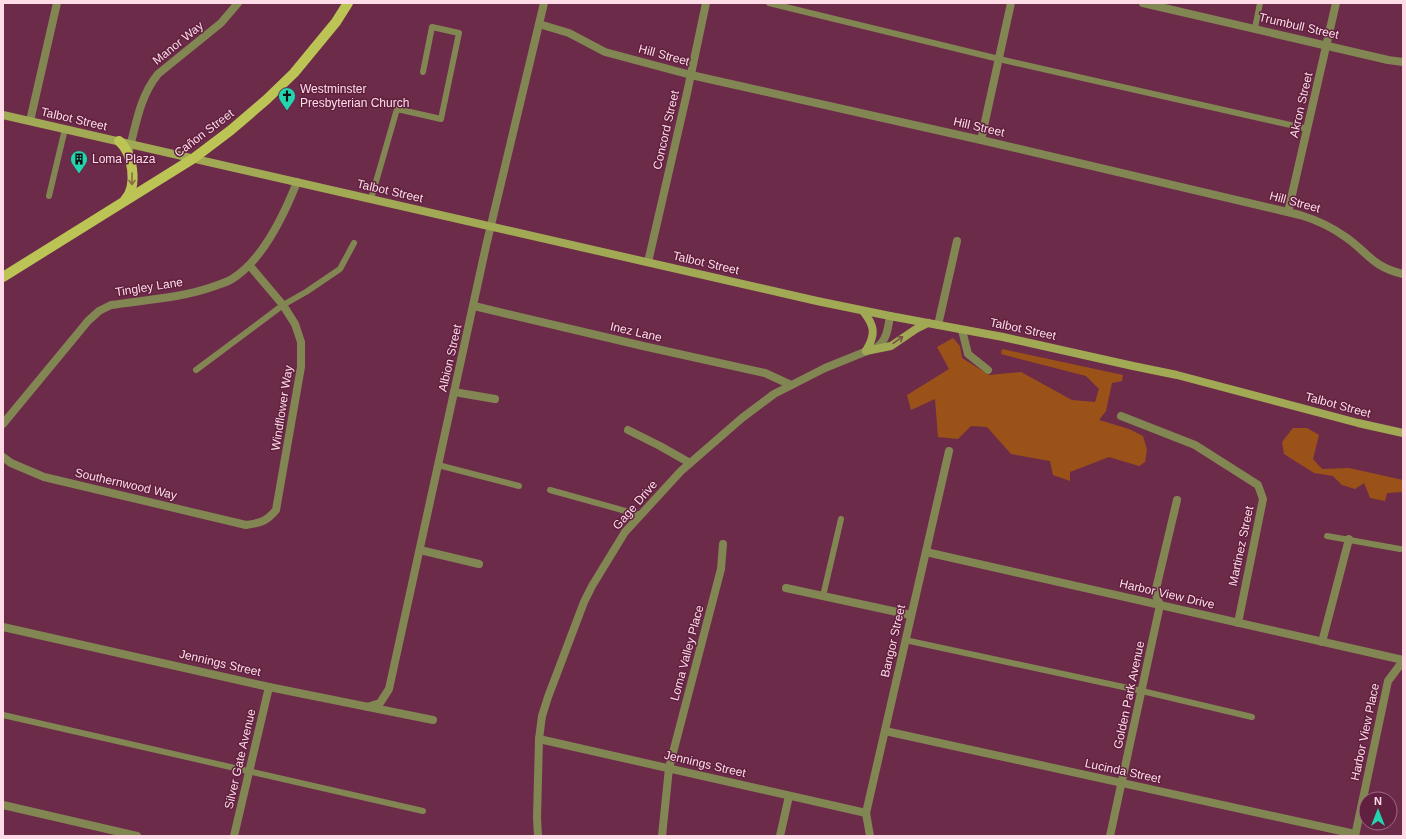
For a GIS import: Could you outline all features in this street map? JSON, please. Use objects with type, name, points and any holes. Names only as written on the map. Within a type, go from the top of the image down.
[{"type":"main road","name":"Cañon Street","points":[[4,278],[194,158],[254,110],[294,73],[336,22],[348,3]]},
{"type":"main road","name":"Talbot Street","points":[[3,115],[119,141]]},
{"type":"main road","points":[[119,141],[126,148],[130,149],[132,166],[132,187],[124,202]]},
{"type":"main road","name":"Talbot Street","points":[[130,149],[194,158],[863,311],[1003,337],[1170,374],[1403,433]]},
{"type":"main road","points":[[863,311],[872,324],[874,332],[872,340],[866,351]]},
{"type":"main road","points":[[866,351],[891,346],[916,328],[928,324]]},
{"type":"street","points":[[30,121],[57,3]]},
{"type":"street","name":"Manor Way","points":[[130,149],[143,99],[153,80],[158,74],[220,23],[238,3]]},
{"type":"street","name":"Albion Street","points":[[367,707],[380,703],[388,689],[491,227],[544,3]]},
{"type":"street","name":"Concord Street","points":[[648,262],[706,3]]},
{"type":"street","points":[[981,140],[1012,3]]},
{"type":"street","name":"Trumbull Street","points":[[1142,3],[1403,62]]},
{"type":"street","name":"Akron Street","points":[[1288,212],[1336,3]]},
{"type":"street","name":"Hill Street","points":[[540,24],[569,33],[605,52],[691,75],[981,140],[1288,212],[1324,223],[1348,238],[1377,264],[1388,270],[1403,274]]},
{"type":"street","name":"Tingley Lane","points":[[3,424],[88,321],[99,311],[111,305],[199,292],[231,280],[250,266],[270,237],[291,199],[297,182]]},
{"type":"street","points":[[938,325],[957,241]]},
{"type":"street","name":"Windflower Way","points":[[246,525],[257,524],[269,519],[276,510],[301,367],[301,342],[295,324],[283,305],[250,266]]},
{"type":"street","name":"Inez Lane","points":[[474,306],[643,346],[760,371],[791,385]]},
{"type":"street","name":"Gage Drive","points":[[538,836],[539,739],[542,716],[548,696],[584,602],[625,532],[690,463],[742,418],[774,394],[825,368],[877,347],[883,343],[890,316]]},
{"type":"street","points":[[962,330],[968,354],[988,370]]},
{"type":"street","points":[[454,392],[495,399]]},
{"type":"street","name":"Martinez Street","points":[[1121,416],[1196,446],[1258,485],[1263,499],[1238,623]]},
{"type":"street","points":[[628,430],[690,463]]},
{"type":"street","name":"Bangor Street","points":[[870,836],[866,813],[949,451]]},
{"type":"street","name":"Southernwood Way","points":[[3,457],[11,463],[44,477],[246,525]]},
{"type":"street","points":[[1160,605],[1155,593],[1176,500]]},
{"type":"street","points":[[1322,642],[1349,539]]},
{"type":"street","name":"Loma Valley Place","points":[[662,836],[669,768],[721,569],[723,544]]},
{"type":"street","points":[[420,550],[479,564]]},
{"type":"street","name":"Harbor View Drive","points":[[926,552],[1403,660]]},
{"type":"street","points":[[786,588],[911,615]]},
{"type":"street","name":"Golden Park Avenue","points":[[1110,836],[1160,605]]},
{"type":"street","name":"Jennings Street","points":[[3,627],[269,687],[433,720]]},
{"type":"street","name":"Harbor View Place","points":[[1355,835],[1388,681],[1403,660]]},
{"type":"street","name":"Silver Gate Avenue","points":[[234,836],[269,687]]},
{"type":"street","name":"Lucinda Street","points":[[885,731],[1355,835]]},
{"type":"street","name":"Jennings Street","points":[[539,739],[866,813]]},
{"type":"street","points":[[780,836],[789,796]]},
{"type":"street","points":[[3,806],[137,836]]},
{"type":"lane","points":[[769,3],[999,59],[1308,129]]},
{"type":"lane","points":[[1255,28],[1260,3]]},
{"type":"lane","points":[[371,199],[398,109],[441,119],[459,33],[432,27],[423,72]]},
{"type":"lane","points":[[49,196],[65,129]]},
{"type":"lane","points":[[196,370],[283,305],[306,292],[340,269],[354,242]]},
{"type":"lane","points":[[438,465],[519,486]]},
{"type":"lane","points":[[550,490],[640,515]]},
{"type":"lane","points":[[823,596],[841,518]]},
{"type":"lane","points":[[1327,536],[1400,549]]},
{"type":"lane","points":[[905,640],[1142,691],[1252,717]]},
{"type":"lane","points":[[3,715],[423,811]]},
{"type":"shaded area","points":[[953,338],[960,346],[962,358],[989,375],[1021,372],[1072,400],[1095,402],[1099,389],[1086,376],[1001,354],[1002,349],[1123,375],[1122,381],[1112,383],[1106,411],[1099,420],[1129,429],[1143,436],[1147,450],[1145,462],[1139,466],[1109,457],[1070,472],[1070,481],[1053,475],[1050,461],[1011,454],[987,427],[971,426],[958,439],[938,437],[935,399],[911,410],[907,395],[949,369],[937,347]]},
{"type":"shaded area","points":[[1293,428],[1307,428],[1319,435],[1313,459],[1322,469],[1349,468],[1403,480],[1403,492],[1387,493],[1385,501],[1370,498],[1364,483],[1355,489],[1342,485],[1333,476],[1314,473],[1284,454],[1282,442]]},
{"type":"place","name":"Westminster Presbyterian Church","points":[[287,111]]},
{"type":"place","name":"Loma Plaza","points":[[79,174]]}]
